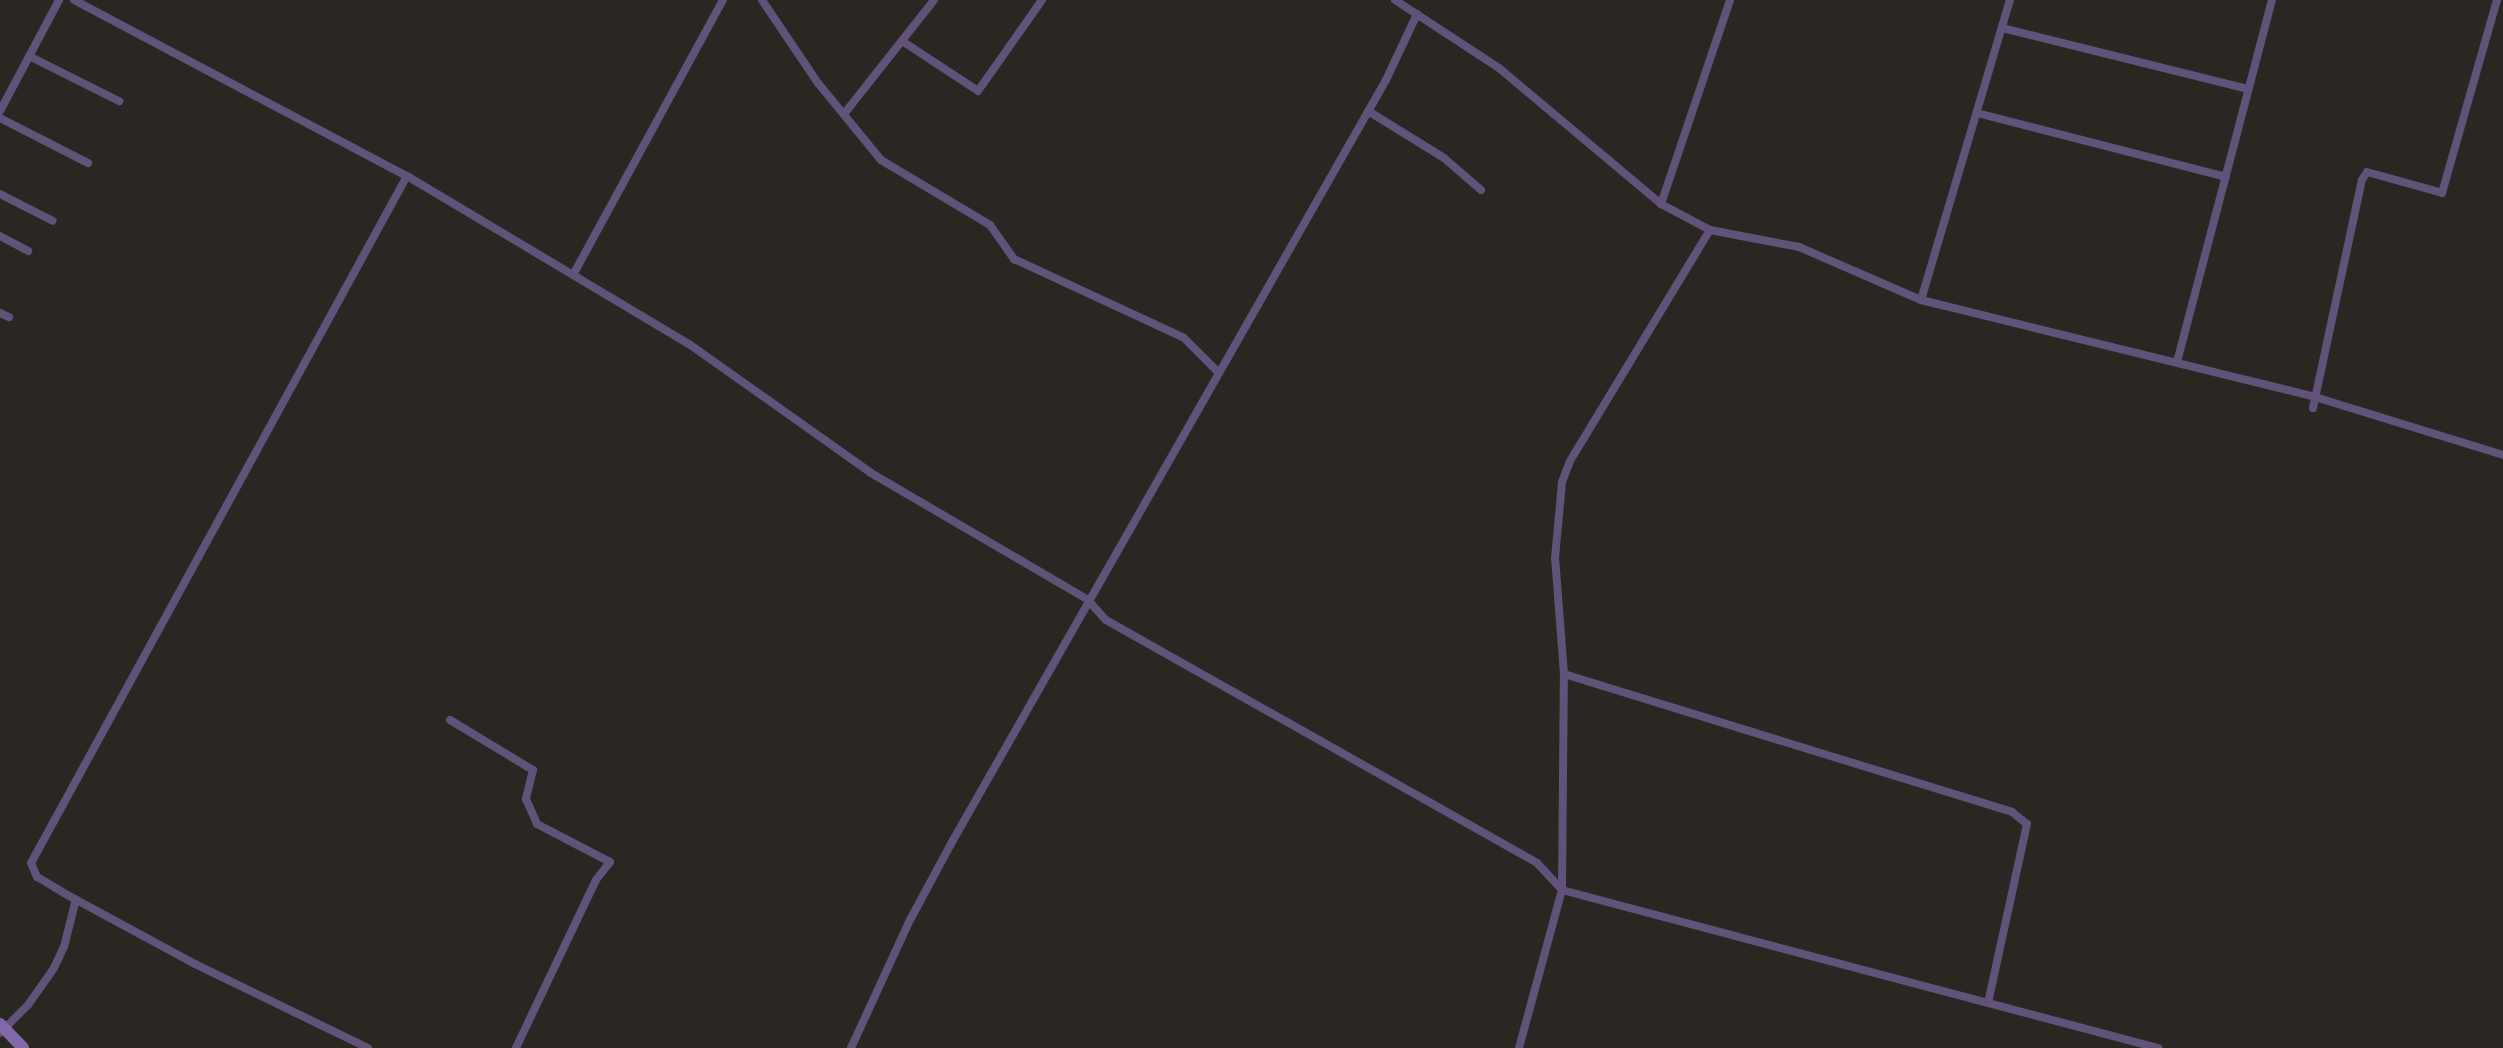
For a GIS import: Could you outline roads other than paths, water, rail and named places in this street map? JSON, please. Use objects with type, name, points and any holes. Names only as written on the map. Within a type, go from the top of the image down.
[{"type":"street","points":[[0,111],[59,0]]},
{"type":"street","points":[[74,0],[407,176],[689,344],[871,473],[1087,599],[1106,620],[1537,863],[1562,890],[2158,1048]]},
{"type":"street","points":[[573,275],[723,0]]},
{"type":"street","points":[[762,0],[818,83],[881,160],[990,225],[1014,259],[1184,338],[1219,373]]},
{"type":"street","points":[[844,114],[934,0]]},
{"type":"street","points":[[902,41],[978,91],[1042,0]]},
{"type":"street","points":[[1395,0],[1405,3],[1499,68],[1661,204],[1710,230],[1799,247],[1921,300],[2315,397],[2503,455]]},
{"type":"street","points":[[1661,204],[1730,0]]},
{"type":"street","points":[[1921,300],[2010,0]]},
{"type":"street","points":[[2177,362],[2271,0]]},
{"type":"street","points":[[2313,408],[2362,180],[2367,172],[2442,193],[2497,0]]},
{"type":"street","points":[[851,1048],[910,920],[1087,599],[1368,111],[1417,14]]},
{"type":"street","points":[[2002,28],[2249,89]]},
{"type":"street","points":[[29,56],[119,101]]},
{"type":"street","points":[[1368,111],[1444,158],[1481,190]]},
{"type":"street","points":[[1977,113],[2226,177]]},
{"type":"street","points":[[0,118],[88,163]]},
{"type":"street","points":[[368,1048],[195,964],[76,899],[37,877],[31,863],[188,582],[407,176]]},
{"type":"street","points":[[0,194],[53,221]]},
{"type":"street","points":[[1519,1048],[1562,890],[1564,674],[1555,558],[1562,482],[1570,461],[1710,230]]},
{"type":"street","points":[[0,236],[28,251]]},
{"type":"street","points":[[1564,674],[2012,812],[2027,824],[1988,1003]]},
{"type":"street","points":[[450,720],[533,770],[526,799],[537,824],[610,862],[596,880],[516,1048]]},
{"type":"street","points":[[23,1048],[1,1028],[28,1005],[54,968],[64,947],[76,899]]}]
